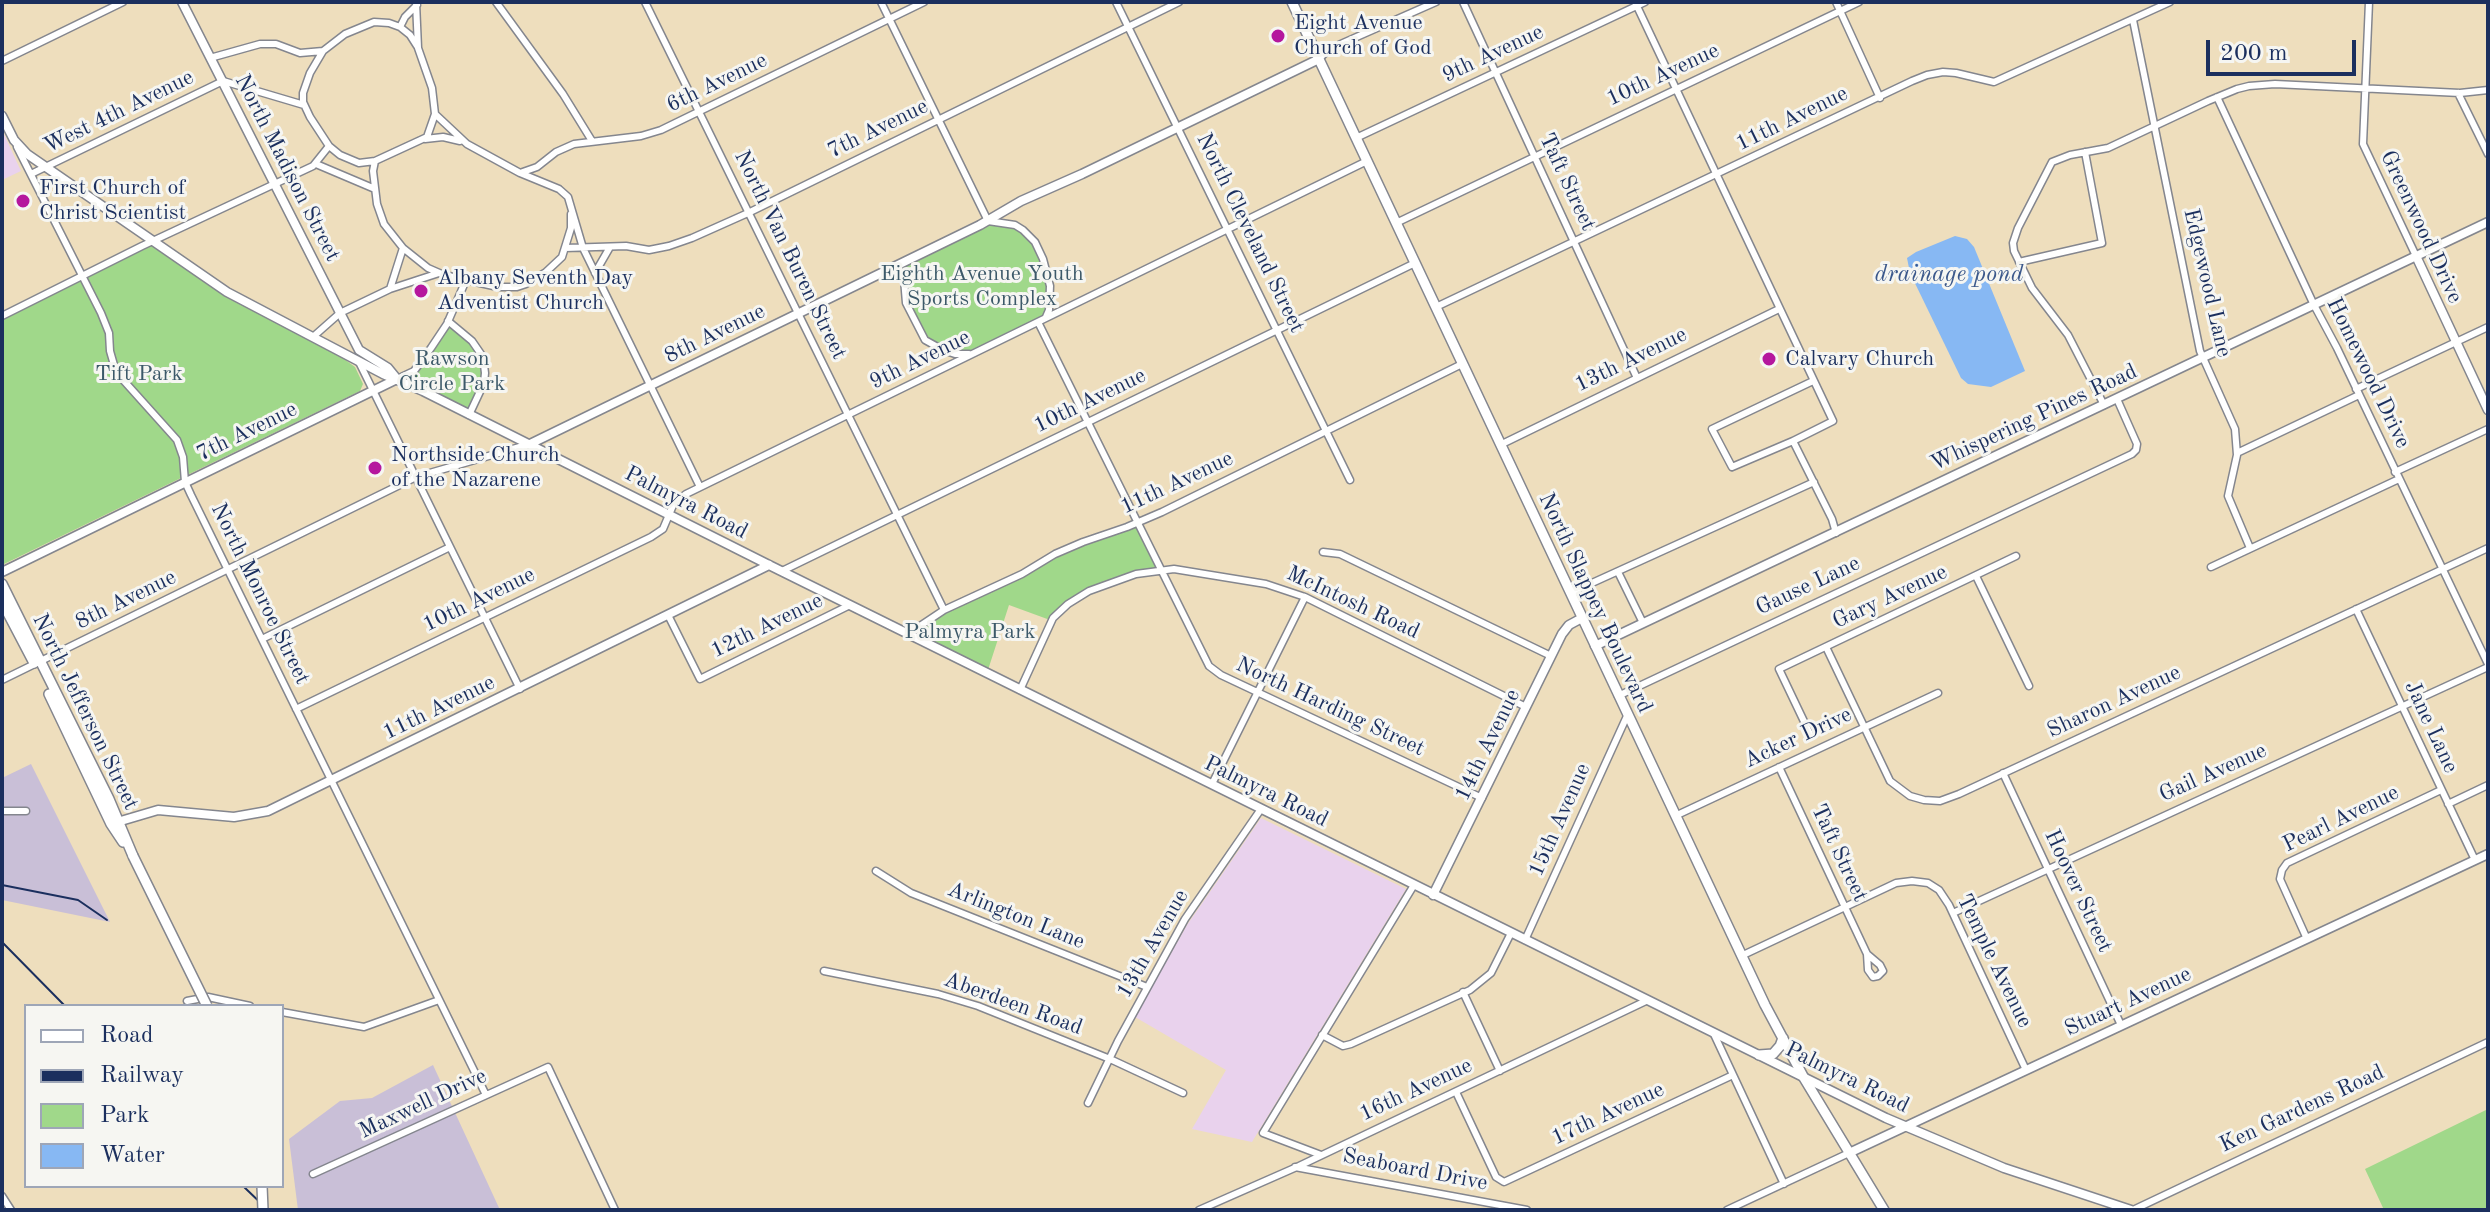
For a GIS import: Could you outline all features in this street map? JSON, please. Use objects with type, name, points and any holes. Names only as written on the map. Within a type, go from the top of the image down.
[{"type":"main road","name":"North Slappey Boulevard","points":[[1292,2],[1741,956],[1804,1078],[1884,1210]]},
{"type":"main road","name":"North Jefferson Street","points":[[2,584],[115,823],[206,1004]]},
{"type":"main road","name":"North Jefferson Street","points":[[2,602],[38,664]]},
{"type":"main road","points":[[1759,1055],[1773,1054],[1783,1038]]},
{"type":"main road","points":[[262,1188],[263,1210]]},
{"type":"street","points":[[2,61],[123,2]]},
{"type":"street","name":"North Madison Street","points":[[182,2],[359,350]]},
{"type":"street","points":[[496,2],[563,94],[592,141]]},
{"type":"street","name":"North Van Buren Street","points":[[645,2],[944,610]]},
{"type":"street","points":[[881,2],[988,221],[1015,225],[1035,242],[1050,286],[1046,317]]},
{"type":"street","name":"6th Avenue","points":[[520,173],[537,167],[564,148],[649,134],[924,2]]},
{"type":"street","name":"North Cleveland Street","points":[[1116,2],[1350,480]]},
{"type":"street","name":"7th Avenue","points":[[565,248],[626,246],[649,250],[669,246],[748,213],[1179,2]]},
{"type":"street","name":"8th Avenue","points":[[2,680],[416,477],[530,444],[988,221],[1021,201],[1319,59],[1328,50],[1436,2]]},
{"type":"street","name":"Taft Street","points":[[1463,2],[1637,378]]},
{"type":"street","name":"9th Avenue","points":[[1356,138],[1645,2]]},
{"type":"street","points":[[1836,2],[1880,98]]},
{"type":"street","name":"10th Avenue","points":[[1396,223],[1859,2]]},
{"type":"street","name":"11th Avenue","points":[[1436,307],[1912,81],[1943,72],[1994,82],[2170,2]]},
{"type":"street","name":"Greenwood Drive","points":[[2369,2],[2363,144],[2488,410]]},
{"type":"street","points":[[400,27],[418,3]]},
{"type":"street","points":[[418,3],[418,48]]},
{"type":"street","points":[[1636,4],[1833,421],[1732,467],[1712,429],[1813,381]]},
{"type":"street","name":"Edgewood Lane","points":[[2133,20],[2203,358],[2235,429],[2237,453],[2228,496],[2250,548]]},
{"type":"street","points":[[425,139],[435,114],[432,88],[418,48],[410,35],[400,27],[382,22],[365,24],[336,39],[323,51],[306,82],[304,105],[329,146],[340,155],[359,163],[375,161],[425,139],[443,137],[467,144],[520,173],[559,189],[568,197],[583,248],[700,487]]},
{"type":"street","name":"West 4th Avenue","points":[[210,58],[260,44],[276,44],[300,53],[323,51]]},
{"type":"street","points":[[223,81],[304,105]]},
{"type":"street","name":"West 4th Avenue","points":[[31,174],[223,81]]},
{"type":"street","points":[[2104,405],[2068,335],[2032,288],[2014,251],[2014,237],[2052,162],[2108,148],[2237,89],[2268,84],[2458,93],[2488,90]]},
{"type":"street","points":[[2458,93],[2488,154]]},
{"type":"street","name":"Homewood Drive","points":[[2217,97],[2488,666]]},
{"type":"street","points":[[435,114],[467,144]]},
{"type":"street","name":"North Monroe Street","points":[[2,116],[106,324],[116,372],[177,440],[183,457],[185,482],[486,1095]]},
{"type":"street","name":"Palmyra Road","points":[[14,140],[27,154],[227,292],[358,361],[1905,1127],[2004,1168],[2132,1210]]},
{"type":"street","points":[[2,316],[316,164],[329,146]]},
{"type":"street","points":[[2019,262],[2102,243],[2085,152]]},
{"type":"street","points":[[375,161],[375,189],[380,214],[390,232],[403,248],[428,268],[466,280],[498,287],[517,287],[546,272],[562,257],[571,228],[572,206]]},
{"type":"street","name":"9th Avenue","points":[[668,514],[678,498],[1367,161]]},
{"type":"street","points":[[316,164],[375,189]]},
{"type":"street","name":"Whispering Pines Road","points":[[1595,646],[2488,222]]},
{"type":"street","points":[[595,273],[610,247]]},
{"type":"street","points":[[390,289],[403,248]]},
{"type":"street","name":"10th Avenue","points":[[782,571],[1415,263]]},
{"type":"street","points":[[897,265],[904,279],[906,303],[925,340],[936,348],[955,354],[972,354]]},
{"type":"street","points":[[314,336],[340,313],[390,289],[439,273]]},
{"type":"street","name":"7th Avenue","points":[[2,572],[414,371],[448,321],[466,280]]},
{"type":"street","name":"13th Avenue","points":[[1500,445],[1779,309]]},
{"type":"street","points":[[448,321],[472,341],[483,357],[484,383],[469,415]]},
{"type":"street","name":"North Harding Street","points":[[1038,322],[1209,666],[1221,675],[1482,798]]},
{"type":"street","points":[[2237,453],[2488,327]]},
{"type":"street","name":"Palmyra Road","points":[[359,350],[388,368],[397,379]]},
{"type":"street","points":[[358,361],[520,689]]},
{"type":"street","name":"11th Avenue","points":[[908,634],[944,610],[1006,582],[1076,544],[1136,523],[1462,364]]},
{"type":"street","name":"Gause Lane","points":[[1618,696],[2132,454],[2137,444],[2117,399]]},
{"type":"street","points":[[2211,567],[2488,429]]},
{"type":"street","points":[[1793,441],[1836,533]]},
{"type":"street","points":[[1570,593],[1814,482]]},
{"type":"street","name":"10th Avenue","points":[[296,709],[651,537],[663,529],[668,514]]},
{"type":"street","points":[[262,639],[450,547]]},
{"type":"street","name":"Sharon Avenue","points":[[1826,647],[1890,781],[1916,798],[1940,801],[2488,548]]},
{"type":"street","points":[[1323,552],[1340,554],[1551,656]]},
{"type":"street","name":"Gary Avenue","points":[[1810,734],[1779,669],[2016,556]]},
{"type":"street","name":"11th Avenue","points":[[115,823],[158,810],[215,816],[268,811],[769,565]]},
{"type":"street","name":"McIntosh Road","points":[[1020,690],[1047,630],[1060,610],[1089,591],[1136,574],[1161,569],[1266,584],[1305,597],[1526,707]]},
{"type":"street","points":[[1618,572],[1643,623]]},
{"type":"street","points":[[1976,576],[2029,686]]},
{"type":"street","points":[[1212,784],[1305,597]]},
{"type":"street","name":"12th Avenue","points":[[668,615],[700,679],[850,605]]},
{"type":"street","name":"Jane Lane","points":[[2356,609],[2475,860]]},
{"type":"street","name":"14th Avenue","points":[[1433,895],[1565,629],[1582,618]]},
{"type":"street","name":"Gail Avenue","points":[[1953,913],[2488,666]]},
{"type":"street","name":"Acker Drive","points":[[1675,816],[1938,693]]},
{"type":"street","name":"15th Avenue","points":[[1525,940],[1627,716]]},
{"type":"street","name":"Taft Street","points":[[1779,767],[1867,954]]},
{"type":"street","name":"Hoover Street","points":[[2003,773],[2121,1025]]},
{"type":"street","points":[[2448,804],[2488,785]]},
{"type":"street","name":"Pearl Avenue","points":[[2307,939],[2280,879],[2287,863],[2441,790]]},
{"type":"street","name":"13th Avenue","points":[[1088,1103],[1185,919],[1261,809]]},
{"type":"street","points":[[2,811],[26,811]]},
{"type":"street","name":"Stuart Avenue","points":[[1727,1210],[2488,854]]},
{"type":"street","name":"Arlington Lane","points":[[876,871],[911,893],[1147,987]]},
{"type":"street","name":"Temple Avenue","points":[[1741,956],[1896,883],[1921,881],[1939,890],[1953,913],[2026,1070]]},
{"type":"street","points":[[1321,1155],[1263,1133],[1414,885]]},
{"type":"street","points":[[1322,1035],[1343,1046],[1351,1044],[1481,983],[1491,973],[1511,933]]},
{"type":"street","name":"Aberdeen Road","points":[[824,971],[963,1001],[1110,1059],[1183,1093]]},
{"type":"street","points":[[1463,992],[1500,1071]]},
{"type":"street","points":[[187,1001],[208,997],[241,1004]]},
{"type":"street","points":[[284,1012],[364,1027],[439,1000]]},
{"type":"street","name":"16th Avenue","points":[[1199,1210],[1648,1000]]},
{"type":"street","points":[[1713,1032],[1784,1184]]},
{"type":"street","name":"Ken Gardens Road","points":[[2132,1210],[2488,1042]]},
{"type":"street","name":"Maxwell Drive","points":[[313,1174],[548,1067],[615,1210]]},
{"type":"street","name":"17th Avenue","points":[[1456,1092],[1498,1180],[1504,1182],[1733,1075]]},
{"type":"street","name":"Seaboard Drive","points":[[1295,1167],[1527,1210]]},
{"type":"street","points":[[2,1196],[11,1210]]},
{"type":"shaded area","points":[[2,130],[21,171],[2,180]]},
{"type":"shaded area","points":[[31,764],[110,922],[2,900],[2,778]]},
{"type":"shaded area","points":[[1261,818],[1406,889],[1252,1142],[1192,1129],[1226,1070],[1135,1017],[1187,925]]},
{"type":"shaded area","points":[[433,1065],[500,1210],[298,1210],[289,1139],[340,1101],[372,1098]]},
{"type":"green space","name":"Eighth Avenue Youth Sports Complex","points":[[988,221],[1014,226],[1035,242],[1049,286],[1046,317],[972,354],[955,354],[930,343],[906,303],[898,265]]},
{"type":"green space","name":"Tift Park","points":[[153,242],[227,293],[314,337],[355,367],[363,384],[360,391],[2,565],[2,316]]},
{"type":"green space","name":"Rawson Circle Park","points":[[448,322],[472,342],[482,360],[483,382],[469,415],[398,380],[412,373]]},
{"type":"green space","name":"Palmyra Park","points":[[1136,524],[1159,568],[1090,590],[1050,620],[1009,605],[987,673],[909,635],[924,624],[1056,555]]},
{"type":"green space","points":[[2488,1109],[2488,1210],[2384,1210],[2365,1169]]},
{"type":"water","name":"drainage pond","points":[[1955,236],[1967,239],[1974,247],[2025,371],[1991,387],[1968,384],[1961,378],[1910,273],[1907,258]]},
{"type":"railway","points":[[2,885],[78,900],[107,920]]},
{"type":"railway","points":[[2,942],[63,1004]]},
{"type":"railway","points":[[245,1188],[268,1210]]},
{"type":"place","name":"Eight Avenue Church of God","points":[[1278,36]]},
{"type":"place","name":"First Church of Christ Scientist","points":[[23,201]]},
{"type":"place","name":"Albany Seventh Day Adventist Church","points":[[421,291]]},
{"type":"place","name":"Calvary Church","points":[[1769,359]]},
{"type":"place","name":"Northside Church of the Nazarene","points":[[375,468]]}]
